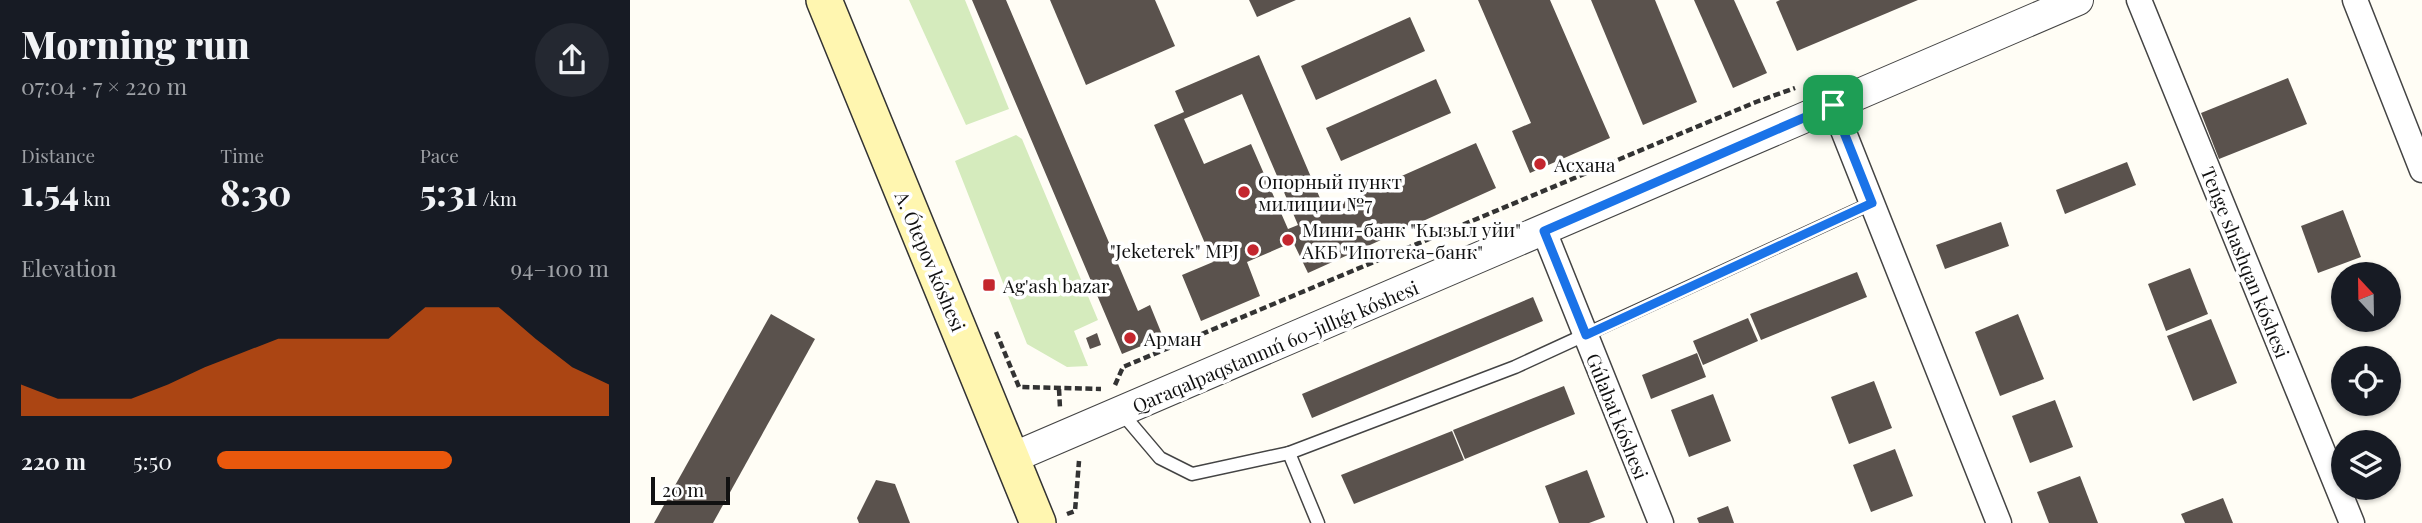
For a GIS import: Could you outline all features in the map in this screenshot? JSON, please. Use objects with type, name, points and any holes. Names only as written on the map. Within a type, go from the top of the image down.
[{"type":"main road","name":"A. Ótepov kóshesi","points":[[824,0],[1012,458],[1049,520]]},
{"type":"street","name":"Qaraqalpaqstannıń 60-jıllıǵı kóshesi","points":[[1012,458],[2078,0]]},
{"type":"street","name":"Teńge shashqan kóshesi","points":[[2139,0],[2353,523]]},
{"type":"street","points":[[2355,0],[2422,170]]},
{"type":"street","points":[[1833,105],[1999,523]]},
{"type":"street","name":"Gúlabat kóshesi","points":[[1544,231],[1661,523]]},
{"type":"lane","points":[[1121,412],[1160,458],[1192,474],[1289,453],[1515,367],[1872,203]]},
{"type":"lane","points":[[1289,453],[1318,523]]},
{"type":"path","points":[[1019,387],[1112,389],[1124,367],[1744,107],[1806,84]]},
{"type":"path","points":[[1059,389],[1060,413]]},
{"type":"path","points":[[1049,520],[1075,510],[1079,461]]},
{"type":"green space","points":[[909,0],[965,0],[1009,109],[966,125]]},
{"type":"green space","points":[[1016,135],[1022,139],[1098,320],[1074,331],[1088,366],[1067,367],[1027,344],[955,161]]},
{"type":"building","points":[[972,0],[1006,0],[1138,311],[1150,305],[1163,337],[1122,354]]},
{"type":"building","points":[[1050,0],[1155,0],[1175,46],[1086,85]]},
{"type":"building","points":[[1249,0],[1296,0],[1257,17]]},
{"type":"building","points":[[1478,0],[1550,0],[1610,138],[1530,173],[1512,131],[1531,123]]},
{"type":"building","points":[[1591,0],[1655,0],[1697,102],[1643,125]]},
{"type":"building","points":[[1694,0],[1734,0],[1767,73],[1733,88]]},
{"type":"building","points":[[1918,0],[1797,51],[1776,2]]},
{"type":"building","points":[[1410,17],[1425,51],[1316,100],[1301,66]]},
{"type":"building","points":[[1259,55],[1325,210],[1476,143],[1496,188],[1308,273],[1293,242],[1247,262],[1260,296],[1201,321],[1182,275],[1213,262],[1154,125],[1184,112],[1175,91]],"holes":[[[1242,94],[1298,225],[1288,229],[1251,144],[1204,164],[1184,119]]]},
{"type":"building","points":[[2288,78],[2307,124],[2219,159],[2201,113]]},
{"type":"building","points":[[1436,79],[1451,113],[1341,161],[1326,128]]},
{"type":"building","points":[[2127,162],[2136,185],[2065,214],[2056,190]]},
{"type":"building","points":[[2343,210],[2361,257],[2348,262],[2331,262],[2331,268],[2318,273],[2301,226]]},
{"type":"building","points":[[2001,222],[2009,246],[1945,269],[1936,245]]},
{"type":"building","points":[[2190,268],[2208,314],[2166,331],[2148,284]]},
{"type":"building","points":[[1857,272],[1867,297],[1761,340],[1750,314]]},
{"type":"building","points":[[1533,297],[1543,321],[1312,418],[1302,394]]},
{"type":"building","points":[[771,314],[815,339],[713,523],[654,523]]},
{"type":"building","points":[[2018,314],[2044,379],[2000,396],[1975,332]]},
{"type":"building","points":[[1748,318],[1758,341],[1703,365],[1693,341]]},
{"type":"building","points":[[2211,319],[2237,383],[2193,401],[2167,336]]},
{"type":"building","points":[[1097,333],[1101,345],[1090,349],[1086,338]]},
{"type":"building","points":[[1697,353],[1706,377],[1651,399],[1642,375]]},
{"type":"building","points":[[1874,381],[1892,428],[1849,444],[1831,397]]},
{"type":"building","points":[[1564,386],[1575,414],[1465,459],[1453,430]]},
{"type":"building","points":[[1713,394],[1731,441],[1689,457],[1671,410]]},
{"type":"building","points":[[2055,400],[2073,447],[2030,463],[2012,416]]},
{"type":"building","points":[[1452,431],[1464,460],[1354,504],[1341,475]]},
{"type":"building","points":[[1895,449],[1913,496],[1871,512],[1853,465]]},
{"type":"building","points":[[1587,470],[1605,517],[1589,523],[1559,523],[1545,486]]},
{"type":"building","points":[[2080,476],[2098,523],[2049,523],[2037,492]]},
{"type":"building","points":[[876,480],[895,484],[910,523],[859,523],[857,518]]},
{"type":"building","points":[[2223,498],[2233,523],[2185,523],[2181,514]]},
{"type":"building","points":[[1728,506],[1734,523],[1699,523],[1697,518]]},
{"type":"place","name":"Асхана","points":[[1540,164]]},
{"type":"place","name":"Опорный пункт милиции №7","points":[[1244,192]]},
{"type":"place","name":"Мини-банк \"Кызыл уйи\" АКБ \"Ипотека-банк\"","points":[[1288,240]]},
{"type":"place","name":"\"Jeketerek\" MPJ","points":[[1253,250]]},
{"type":"place","name":"Ag'ash bazar","points":[[989,285]]},
{"type":"place","name":"Арман","points":[[1130,338]]},
{"type":"route","points":[[1833,105],[1872,203],[1586,335],[1544,231],[1833,105]]}]
